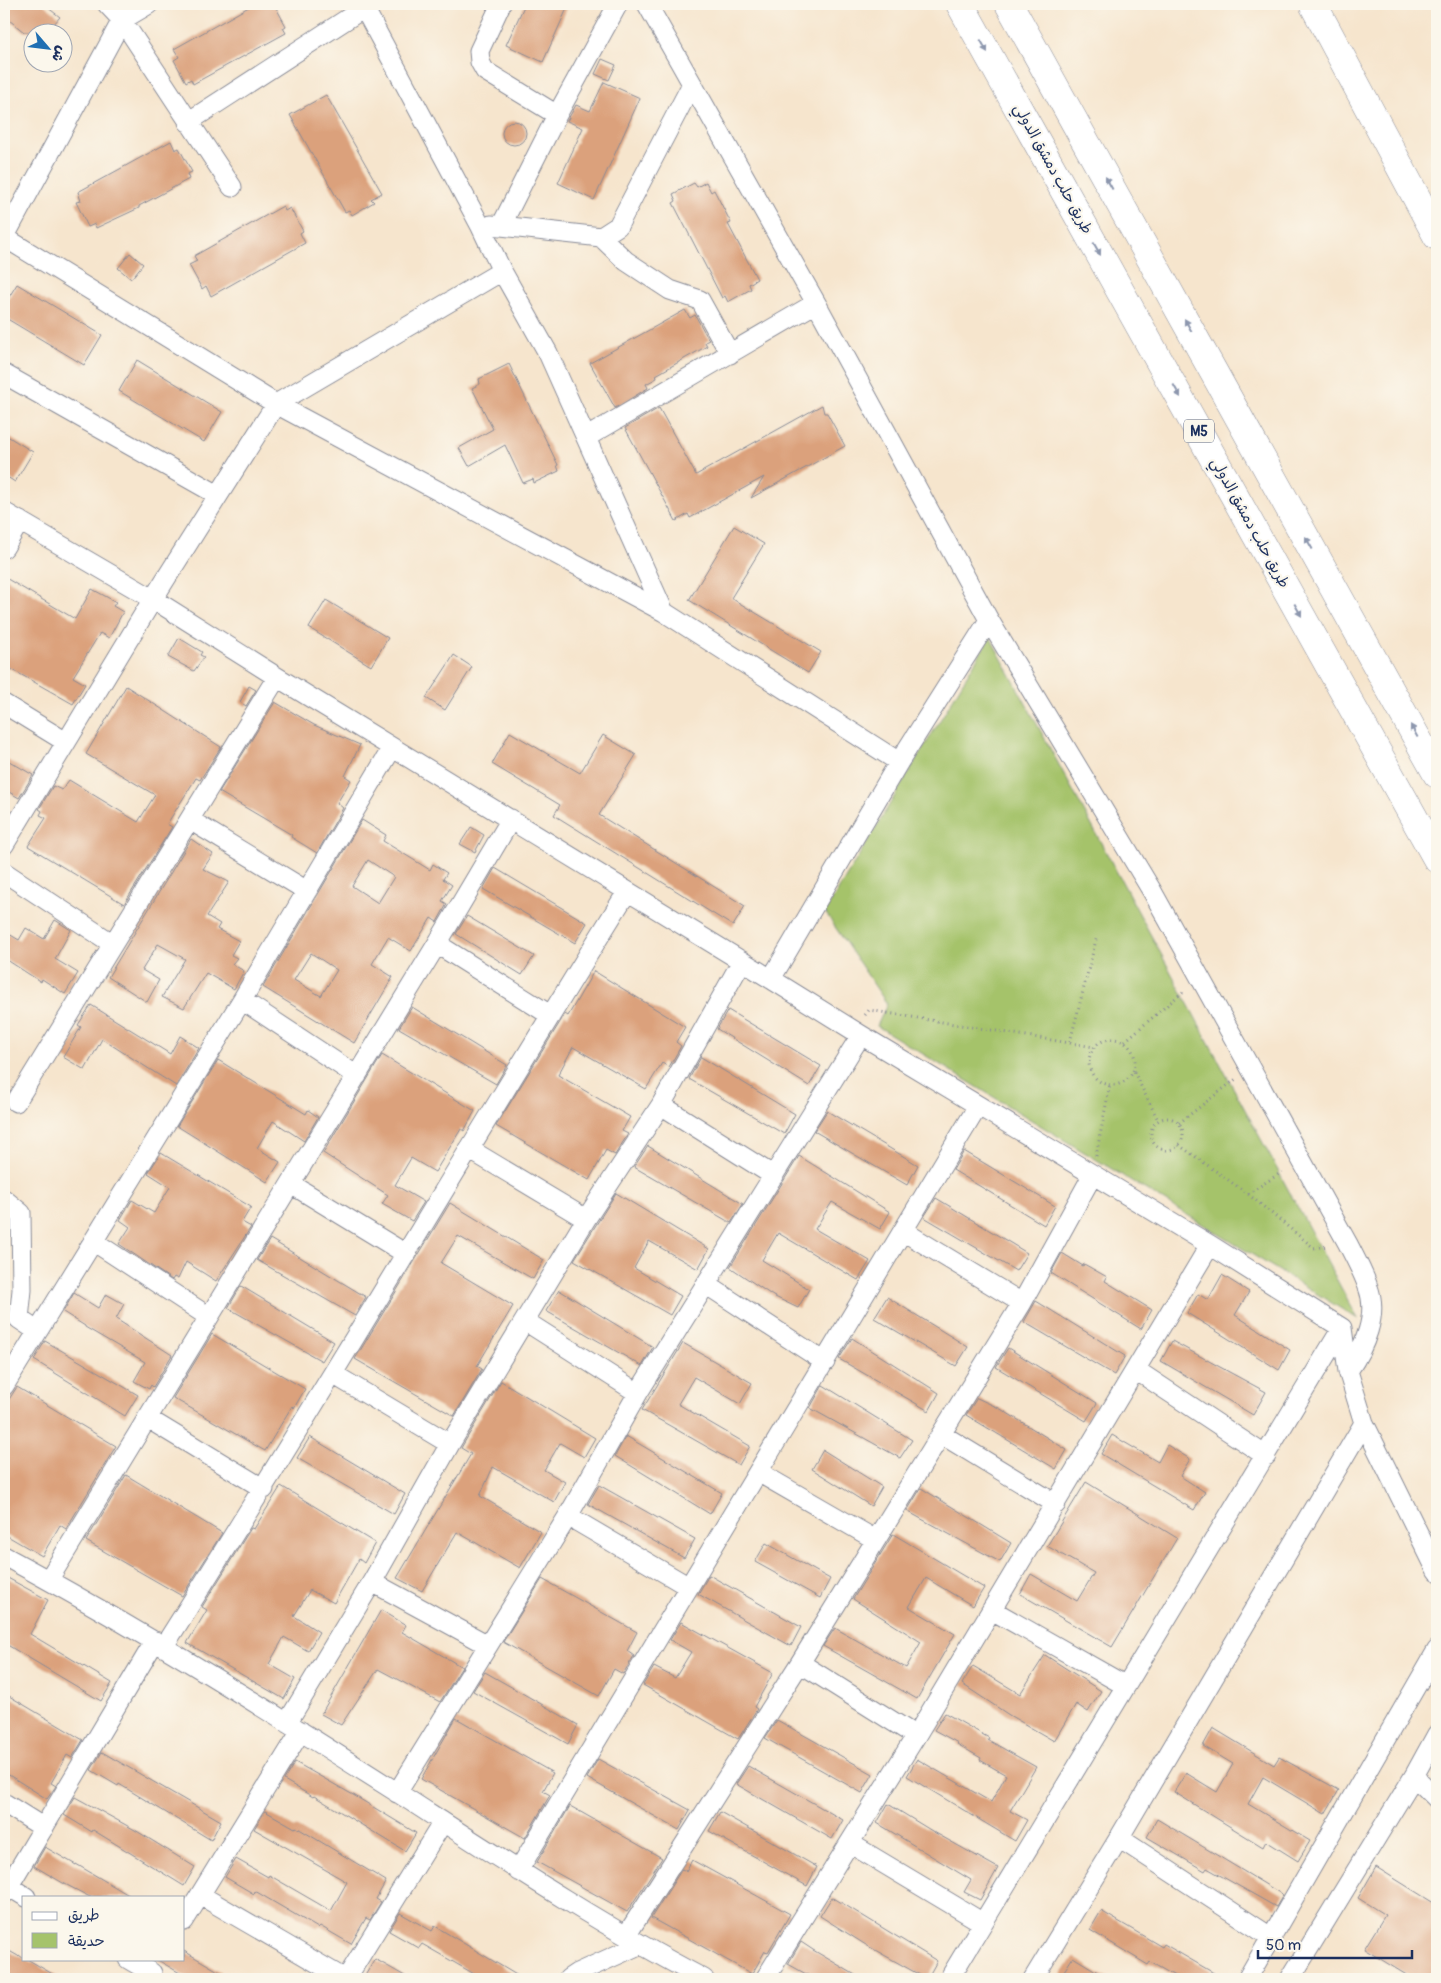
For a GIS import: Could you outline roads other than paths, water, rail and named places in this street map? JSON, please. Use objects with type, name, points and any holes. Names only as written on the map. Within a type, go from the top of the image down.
[{"type":"main road","name":"طريق حلب دمشق الدولي","points":[[960,4],[1437,859]]},
{"type":"main road","points":[[1009,4],[1437,774]]},
{"type":"main road","points":[[1313,4],[1437,236]]},
{"type":"street","points":[[107,4],[122,20],[232,187]]},
{"type":"street","points":[[149,4],[122,20],[4,237],[276,404],[664,612],[899,762]]},
{"type":"street","points":[[501,4],[479,51],[480,62],[485,72],[557,115]]},
{"type":"street","points":[[501,226],[557,115],[618,4]]},
{"type":"street","points":[[648,4],[816,303],[989,620],[1152,891],[1252,1067],[1348,1244],[1369,1288],[1371,1314],[1366,1339],[1348,1371]]},
{"type":"street","points":[[188,122],[364,5],[480,224],[502,272],[548,353],[664,612]]},
{"type":"street","points":[[601,237],[618,226],[692,84]]},
{"type":"street","points":[[480,224],[601,237],[626,261],[670,290],[700,300],[730,354]]},
{"type":"street","points":[[4,845],[153,599],[276,404],[502,272]]},
{"type":"street","points":[[587,438],[816,303]]},
{"type":"street","points":[[4,374],[218,495]]},
{"type":"street","points":[[4,548],[12,517],[153,599],[392,748],[1092,1176],[1210,1245],[1342,1328],[1348,1371],[1364,1423],[1437,1571]]},
{"type":"street","points":[[771,978],[899,762],[989,620]]},
{"type":"street","points":[[16,1102],[277,677]]},
{"type":"street","points":[[4,704],[66,742]]},
{"type":"street","points":[[4,1386],[242,1000],[392,748]]},
{"type":"street","points":[[190,820],[307,891]]},
{"type":"street","points":[[49,1580],[511,820]]},
{"type":"street","points":[[4,872],[114,944]]},
{"type":"street","points":[[23,1896],[6,1890],[160,1644],[264,1489],[550,1014],[627,892]]},
{"type":"street","points":[[437,944],[550,1014]]},
{"type":"street","points":[[185,1919],[294,1727],[372,1582],[450,1444],[586,1220],[662,1105],[742,961]]},
{"type":"street","points":[[242,1000],[356,1076]]},
{"type":"street","points":[[397,1793],[568,1516],[638,1394],[774,1176],[857,1033]]},
{"type":"street","points":[[662,1105],[774,1176]]},
{"type":"street","points":[[518,1871],[978,1106]]},
{"type":"street","points":[[469,1149],[586,1220]]},
{"type":"street","points":[[568,1979],[632,1940],[800,1663],[1022,1304],[1092,1176]]},
{"type":"street","points":[[291,1184],[406,1254]]},
{"type":"street","points":[[4,1199],[21,1213],[22,1290],[19,1319],[37,1331]]},
{"type":"street","points":[[904,1231],[1022,1304]]},
{"type":"street","points":[[93,1242],[209,1317]]},
{"type":"street","points":[[765,1979],[851,1844],[1210,1245]]},
{"type":"street","points":[[707,1285],[824,1362]]},
{"type":"street","points":[[525,1321],[638,1394]]},
{"type":"street","points":[[949,1979],[1342,1328]]},
{"type":"street","points":[[1136,1370],[1266,1456]]},
{"type":"street","points":[[333,1374],[450,1444]]},
{"type":"street","points":[[147,1418],[264,1489]]},
{"type":"street","points":[[1033,1979],[1119,1838],[1364,1423]]},
{"type":"street","points":[[941,1434],[1056,1504]]},
{"type":"street","points":[[758,1472],[876,1540]]},
{"type":"street","points":[[568,1516],[689,1587]]},
{"type":"street","points":[[5,1558],[49,1580],[160,1644],[294,1727],[518,1871],[632,1940],[704,1979]]},
{"type":"street","points":[[372,1582],[488,1645]]},
{"type":"street","points":[[992,1610],[1126,1686]]},
{"type":"street","points":[[1247,1979],[1437,1650]]},
{"type":"street","points":[[800,1663],[916,1736]]},
{"type":"street","points":[[1290,1979],[1414,1776],[1437,1734]]},
{"type":"street","points":[[1414,1776],[1437,1800]]},
{"type":"street","points":[[4,1803],[44,1828]]},
{"type":"street","points":[[200,1895],[346,1979],[443,1822]]},
{"type":"street","points":[[1119,1838],[1272,1938]]},
{"type":"street","points":[[851,1844],[983,1923]]},
{"type":"street","points":[[130,1960],[153,1971]]}]
